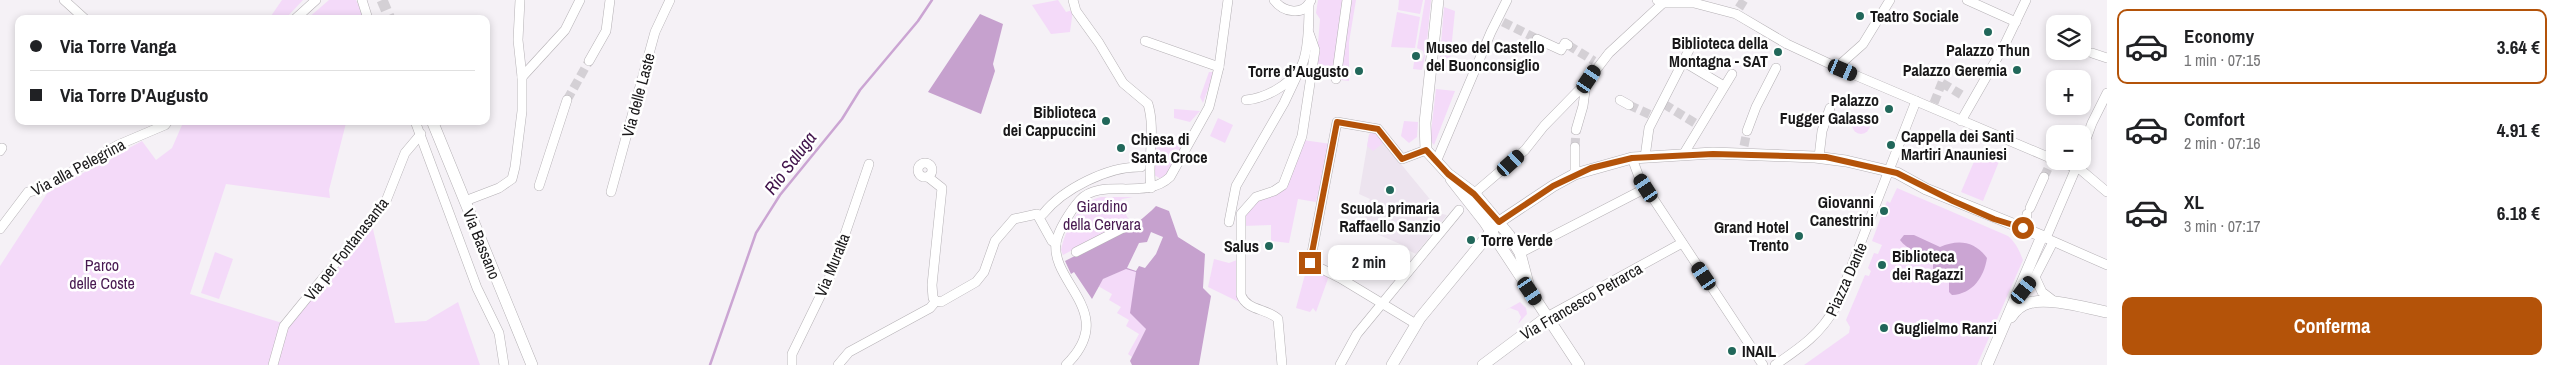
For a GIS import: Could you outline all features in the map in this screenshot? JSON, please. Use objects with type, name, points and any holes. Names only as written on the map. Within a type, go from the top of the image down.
[{"type":"main road","points":[[1438,0],[1426,123],[1426,150],[1470,197],[1499,222],[1520,253],[1530,291]]},
{"type":"main road","name":"Via Bassano","points":[[434,125],[532,365]]},
{"type":"main road","points":[[1392,365],[1416,324],[1499,222],[1553,186],[1575,174],[1632,158],[1743,150],[1819,157],[1889,172],[1909,178],[1926,190],[1984,215],[2008,221],[2047,239],[2014,303],[1987,365]]},
{"type":"main road","points":[[1470,197],[1579,365]]},
{"type":"main road","points":[[2005,325],[2015,312],[2028,303],[2057,303],[2107,312]]},
{"type":"main road","name":"Via Francesco Petrarca","points":[[1484,365],[1547,317]]},
{"type":"street","points":[[64,0],[81,15]]},
{"type":"street","points":[[299,15],[316,0]]},
{"type":"street","points":[[362,0],[367,15]]},
{"type":"street","points":[[465,201],[499,188],[512,179],[522,111],[522,77],[518,40],[520,0]]},
{"type":"street","points":[[522,77],[565,30],[580,0]]},
{"type":"street","points":[[589,61],[606,32],[610,0]]},
{"type":"street","name":"Via delle Laste","points":[[611,192],[655,32],[670,0]]},
{"type":"street","points":[[1073,0],[1076,11],[1099,43],[1123,83],[1148,104],[1151,135],[1148,168],[1151,188]]},
{"type":"street","points":[[1066,365],[1082,344],[1086,326],[1083,308],[1060,264],[1056,244],[1059,234],[1081,199],[1092,192],[1151,188],[1165,182],[1170,177],[1210,107],[1219,67],[1228,0]]},
{"type":"street","points":[[1274,0],[1284,9],[1295,11],[1310,2]]},
{"type":"street","points":[[1336,79],[1347,0]]},
{"type":"street","points":[[1436,162],[1507,0]]},
{"type":"street","points":[[1836,68],[1863,44],[1890,0]]},
{"type":"street","points":[[1967,0],[2016,22]]},
{"type":"street","points":[[1961,121],[1968,99],[2016,22],[2026,0]]},
{"type":"street","points":[[1576,130],[1583,106],[1586,83],[1596,62],[1660,2],[1681,1],[1737,11],[1788,44],[1836,68],[1916,101],[1933,106],[1961,121],[2046,158]]},
{"type":"street","points":[[1229,222],[1236,186],[1284,103],[1300,69],[1309,33],[1310,2]]},
{"type":"street","points":[[1282,365],[1279,322],[1275,316],[1243,301],[1240,295],[1241,214],[1256,197],[1274,191],[1283,185],[1302,136],[1314,50],[1309,33]]},
{"type":"street","points":[[1537,39],[1561,50],[1565,43],[1568,45]]},
{"type":"street","points":[[1145,41],[1219,67]]},
{"type":"street","points":[[1645,158],[1649,128],[1653,116],[1663,104],[1690,48]]},
{"type":"street","points":[[2092,53],[2107,58]]},
{"type":"street","points":[[1684,62],[1724,86]]},
{"type":"street","points":[[1747,132],[1756,107],[1776,68]]},
{"type":"street","points":[[1246,100],[1264,97],[1279,88],[1300,69]]},
{"type":"street","points":[[1683,155],[1732,74]]},
{"type":"street","points":[[1470,197],[1525,150],[1544,126],[1586,83]]},
{"type":"street","points":[[2091,126],[2107,93]]},
{"type":"street","points":[[539,186],[567,100]]},
{"type":"street","points":[[1620,100],[1629,105]]},
{"type":"street","name":"Piazza Dante","points":[[1775,365],[1811,340],[1830,318],[1854,264],[1916,101]]},
{"type":"street","points":[[1819,157],[1822,131],[1830,108]]},
{"type":"street","points":[[1416,324],[1310,263],[1337,122],[1378,129],[1402,159],[1426,150]]},
{"type":"street","name":"Via alla Pelegrina","points":[[0,229],[28,192],[42,190],[118,145],[165,125]]},
{"type":"street","points":[[417,125],[478,288],[499,333],[504,365]]},
{"type":"street","name":"Via per Fontanasanta","points":[[273,365],[284,326],[386,201],[405,153],[421,134]]},
{"type":"street","points":[[1574,147],[1575,174]]},
{"type":"street","points":[[1632,158],[1635,169],[1646,188],[1763,365]]},
{"type":"street","name":"Via Muralta","points":[[792,365],[792,354],[832,272],[869,164]]},
{"type":"street","points":[[1042,214],[1059,197],[1112,169],[1141,167]]},
{"type":"street","points":[[2014,303],[2034,277],[2047,239],[2076,170]]},
{"type":"street","points":[[2083,170],[2107,192]]},
{"type":"street","points":[[928,177],[942,188],[932,285],[933,298],[936,301]]},
{"type":"street","points":[[2028,214],[2044,177]]},
{"type":"street","points":[[1520,253],[1646,188]]},
{"type":"street","points":[[1340,365],[1357,334],[1460,210]]},
{"type":"street","points":[[936,301],[941,302],[976,282],[984,272],[995,241],[1014,219],[1037,214],[1052,241],[1056,244]]},
{"type":"street","points":[[1076,252],[1125,226]]},
{"type":"street","points":[[2047,239],[2107,264]]},
{"type":"street","name":"Via Francesco Petrarca","points":[[1547,317],[1682,243]]},
{"type":"street","points":[[2034,277],[2042,292],[2057,303]]},
{"type":"street","points":[[838,365],[849,352],[930,308],[936,301]]},
{"type":"shaded area","points":[[980,14],[1003,24],[993,64],[995,71],[981,114],[928,92]]},
{"type":"shaded area","name":"Scuola primaria Raffaello Sanzio","points":[[1373,130],[1442,214],[1447,215],[1416,254],[1408,250],[1407,247],[1356,225],[1364,202],[1368,203],[1370,199],[1359,194],[1369,135]]},
{"type":"shaded area","points":[[1156,206],[1169,211],[1178,237],[1205,254],[1203,288],[1211,296],[1199,365],[1132,365],[1130,361],[1146,329],[1130,313],[1136,272],[1126,269],[1103,279],[1092,299],[1074,272],[1071,274],[1065,261],[1124,231]],"holes":[[[1151,232],[1163,237],[1156,254],[1145,268],[1139,266],[1136,271],[1127,268],[1139,243],[1147,242]]]},
{"type":"shaded area","points":[[1904,235],[1914,235],[1940,247],[1960,242],[1972,245],[1987,258],[1980,278],[1972,288],[1952,295],[1949,292],[1949,281],[1933,272],[1933,261],[1911,250],[1904,244],[1900,240]]},
{"type":"green space","points":[[282,0],[303,0],[289,15],[272,15]]},
{"type":"green space","points":[[329,0],[356,0],[363,15],[312,15]]},
{"type":"green space","points":[[1058,0],[1066,12],[1073,10],[1070,32],[1051,34],[1032,5]]},
{"type":"green space","points":[[1318,0],[1356,0],[1349,42],[1349,81],[1324,78],[1315,80],[1320,19],[1316,13]]},
{"type":"green space","points":[[1399,0],[1423,0],[1420,14],[1398,10]]},
{"type":"green space","points":[[1425,0],[1431,0],[1426,52],[1422,70],[1413,69],[1414,62],[1422,61],[1424,55],[1423,51],[1417,48]]},
{"type":"green space","points":[[1444,7],[1455,11],[1449,70],[1439,69]]},
{"type":"green space","points":[[1397,12],[1420,17],[1415,48],[1391,47]]},
{"type":"green space","points":[[1209,72],[1214,72],[1203,103],[1200,97]]},
{"type":"green space","points":[[1436,89],[1455,91],[1434,145],[1430,140]]},
{"type":"green space","points":[[1174,109],[1200,111],[1190,122],[1174,118]]},
{"type":"green space","points":[[1857,116],[1865,116],[1870,121],[1868,132],[1857,134],[1852,129],[1852,121]]},
{"type":"green space","points":[[1218,118],[1233,125],[1225,143],[1210,136]]},
{"type":"green space","points":[[1404,121],[1418,122],[1417,137],[1409,143],[1401,136]]},
{"type":"green space","name":"Parco delle Coste","points":[[182,125],[345,125],[329,190],[330,198],[226,184],[190,294],[279,322],[294,321],[368,224],[372,225],[395,323],[426,321],[458,302],[480,365],[0,365],[0,266],[48,192],[142,141],[156,160],[172,148]]},
{"type":"green space","points":[[1373,130],[1387,140],[1373,151],[1367,146],[1369,135]]},
{"type":"green space","points":[[1156,138],[1180,141],[1187,139],[1163,180],[1154,175],[1153,169]]},
{"type":"green space","points":[[1303,140],[1331,144],[1316,202],[1298,199],[1289,243],[1271,241],[1271,225],[1243,226],[1244,218],[1255,200],[1272,196]]},
{"type":"green space","points":[[1979,150],[2000,159],[1983,201],[1961,192]]},
{"type":"green space","points":[[1897,188],[2008,236],[2020,253],[2023,260],[1977,365],[1804,365],[1849,333],[1850,327],[1846,320],[1865,275],[1869,276],[1871,271],[1868,268],[1874,253],[1878,254],[1882,245],[1872,241],[1887,201],[1890,203]]},
{"type":"green space","name":"Giardino della Cervara","points":[[1101,197],[1133,197],[1122,199],[1119,202],[1129,220],[1063,255],[1061,250],[1070,225],[1086,204]]},
{"type":"green space","points":[[215,252],[233,259],[219,299],[201,293]]},
{"type":"green space","points":[[1214,259],[1229,263],[1237,260],[1236,285],[1241,303],[1208,287]]},
{"type":"green space","points":[[1307,267],[1329,276],[1316,312],[1313,308],[1310,312],[1296,308]]},
{"type":"green space","points":[[1127,268],[1136,271],[1133,301],[1146,329],[1132,357],[1128,354],[1139,334],[1126,326],[1129,320],[1117,313],[1121,307],[1109,300],[1112,294],[1098,286],[1103,279]]},
{"type":"green space","points":[[1520,302],[1526,308],[1527,314],[1518,324],[1521,317],[1518,311],[1510,308],[1504,311]]},
{"type":"waterway","name":"Rio Saluga","points":[[710,365],[756,233],[780,195],[842,119],[860,90],[918,21],[932,0]]},
{"type":"tunnel","points":[[382,0],[388,15]]},
{"type":"tunnel","points":[[1739,8],[1744,0]]},
{"type":"tunnel","points":[[1503,22],[1537,39]]},
{"type":"tunnel","points":[[1568,45],[1594,61]]},
{"type":"tunnel","points":[[567,100],[589,61]]},
{"type":"tunnel","points":[[1934,103],[1943,80]]},
{"type":"tunnel","points":[[1942,83],[1965,97]]},
{"type":"tunnel","points":[[1664,104],[1698,125]]},
{"type":"tunnel","points":[[1629,105],[1651,115]]},
{"type":"tunnel","points":[[1575,147],[1576,130]]},
{"type":"tunnel","points":[[1744,146],[1747,131]]},
{"type":"tunnel","points":[[2044,177],[2047,170]]},
{"type":"place","name":"Teatro Sociale","points":[[1860,16]]},
{"type":"place","name":"Palazzo Thun","points":[[1988,32]]},
{"type":"place","name":"Biblioteca della Montagna - SAT","points":[[1778,52]]},
{"type":"place","name":"Museo del Castello del Buonconsiglio","points":[[1416,56]]},
{"type":"place","name":"Palazzo Geremia","points":[[2017,70]]},
{"type":"place","name":"Torre d’Augusto","points":[[1359,71]]},
{"type":"place","name":"Palazzo Fugger Galasso","points":[[1889,109]]},
{"type":"place","name":"Biblioteca dei Cappuccini","points":[[1106,121]]},
{"type":"place","name":"Cappella dei Santi Martiri Anauniesi","points":[[1891,145]]},
{"type":"place","name":"Chiesa di Santa Croce","points":[[1121,148]]},
{"type":"place","name":"Scuola primaria Raffaello Sanzio","points":[[1390,190]]},
{"type":"place","name":"Giovanni Canestrini","points":[[1884,211]]},
{"type":"place","name":"Grand Hotel Trento","points":[[1799,236]]},
{"type":"place","name":"Torre Verde","points":[[1471,240]]},
{"type":"place","name":"Salus","points":[[1269,246]]},
{"type":"place","name":"Biblioteca dei Ragazzi","points":[[1882,265]]},
{"type":"place","name":"Guglielmo Ranzi","points":[[1884,328]]},
{"type":"place","name":"INAIL","points":[[1732,351]]},
{"type":"route","points":[[1310,263],[1337,122],[1378,129],[1385,135],[1402,159],[1426,150],[1431,158],[1448,174],[1474,194],[1499,222],[1553,186],[1591,168],[1632,158],[1713,154],[1826,157],[1897,173],[1926,190],[1994,219],[2008,221],[2023,228]]}]
